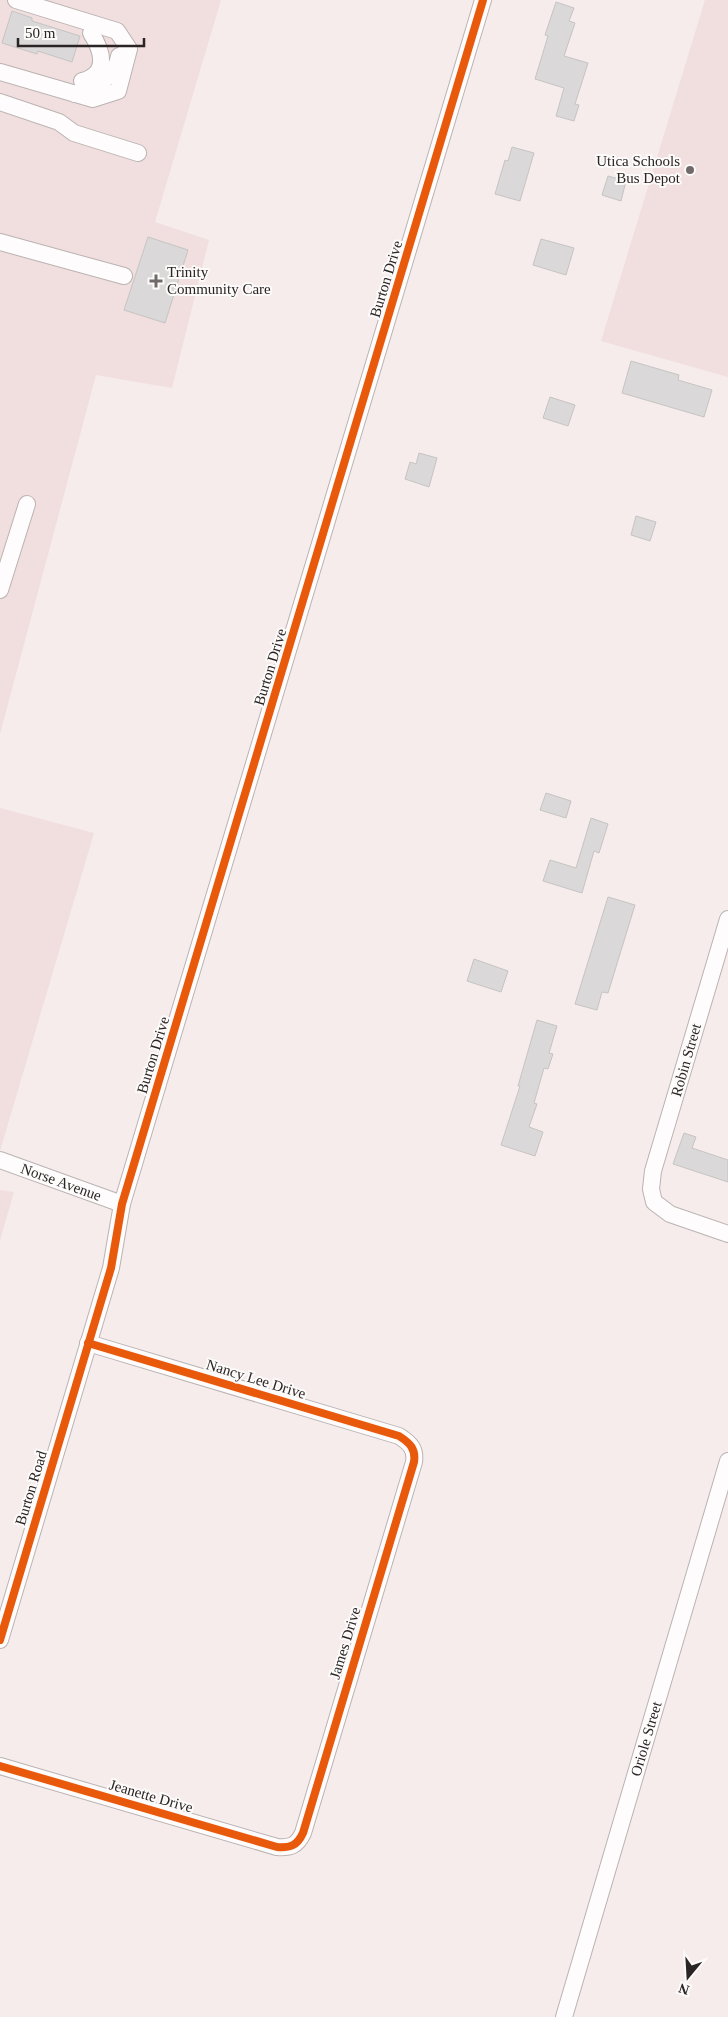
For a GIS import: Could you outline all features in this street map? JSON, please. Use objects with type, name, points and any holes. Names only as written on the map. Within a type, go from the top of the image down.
[{"type":"street","points":[[11,0],[16,8],[30,15],[112,41],[118,49],[118,66],[111,75],[98,85],[75,94]]},
{"type":"street","points":[[0,72],[93,99],[118,91],[130,49],[118,31],[16,0]]},
{"type":"street","name":"Burton Drive","points":[[88,1343],[111,1268],[122,1204],[483,0]]},
{"type":"street","points":[[28,80],[48,78],[75,82],[90,79],[97,74],[100,68],[101,49],[90,33]]},
{"type":"street","points":[[0,102],[59,122],[74,133],[138,153]]},
{"type":"street","points":[[0,242],[124,276]]},
{"type":"street","points":[[0,590],[3,567],[26,504]]},
{"type":"street","name":"Robin Street","points":[[728,919],[653,1171],[650,1189],[654,1202],[670,1214],[728,1234]]},
{"type":"street","name":"Norse Avenue","points":[[0,1160],[122,1204]]},
{"type":"street","name":"Nancy Lee Drive","points":[[88,1343],[399,1436],[413,1447]]},
{"type":"street","name":"Burton Road","points":[[0,1640],[88,1343]]},
{"type":"street","name":"James Drive","points":[[295,1845],[303,1833],[414,1462],[413,1447]]},
{"type":"street","name":"Oriole Street","points":[[564,2017],[728,1461]]},
{"type":"street","name":"Jeanette Drive","points":[[0,1766],[277,1847],[286,1848],[295,1845]]},
{"type":"shaded area","points":[[0,0],[221,0],[155,222],[209,240],[172,388],[96,375],[0,734]]},
{"type":"shaded area","name":"Utica Schools Bus Depot","points":[[705,0],[728,0],[728,377],[601,341]]},
{"type":"shaded area","points":[[0,808],[94,833],[0,1151]]},
{"type":"shaded area","points":[[0,1190],[14,1192],[0,1240]]},
{"type":"building","points":[[556,2],[574,8],[569,21],[575,23],[564,56],[588,63],[575,104],[579,105],[574,121],[556,116],[564,88],[535,79],[548,36],[545,35]]},
{"type":"building","points":[[12,11],[32,18],[32,21],[80,36],[72,62],[38,51],[37,54],[2,43]]},
{"type":"building","points":[[512,147],[534,153],[520,201],[495,194],[505,160],[508,161]]},
{"type":"building","points":[[608,176],[626,181],[621,201],[602,195]]},
{"type":"building","points":[[148,237],[188,250],[165,323],[124,310]]},
{"type":"building","points":[[541,239],[574,248],[566,275],[533,265]]},
{"type":"building","points":[[631,361],[679,375],[678,380],[712,390],[704,417],[622,393]]},
{"type":"building","points":[[550,397],[575,405],[568,426],[543,418]]},
{"type":"building","points":[[419,453],[437,458],[429,487],[405,479],[410,462],[416,464]]},
{"type":"building","points":[[636,516],[656,522],[650,541],[631,535]]},
{"type":"building","points":[[546,793],[571,801],[566,818],[540,810]]},
{"type":"building","points":[[591,818],[608,824],[599,853],[594,851],[582,893],[543,881],[550,860],[576,868]]},
{"type":"building","points":[[608,897],[635,905],[608,993],[602,992],[597,1010],[575,1004]]},
{"type":"building","points":[[474,959],[508,971],[501,992],[467,981]]},
{"type":"building","points":[[537,1020],[557,1026],[549,1053],[553,1054],[548,1069],[544,1068],[534,1103],[537,1104],[529,1127],[543,1132],[535,1156],[501,1145],[520,1086],[518,1086]]},
{"type":"building","points":[[684,1133],[696,1137],[692,1148],[728,1160],[728,1182],[673,1164]]},
{"type":"cycle path","points":[[0,1640],[111,1268],[122,1204],[483,0]]},
{"type":"cycle path","points":[[0,1766],[277,1847],[286,1847],[296,1843],[303,1833],[414,1462],[414,1453],[411,1447],[399,1436],[88,1343]]},
{"type":"place","name":"Utica Schools Bus Depot","points":[[690,170]]},
{"type":"place","name":"Trinity Community Care","points":[[156,281]]}]
